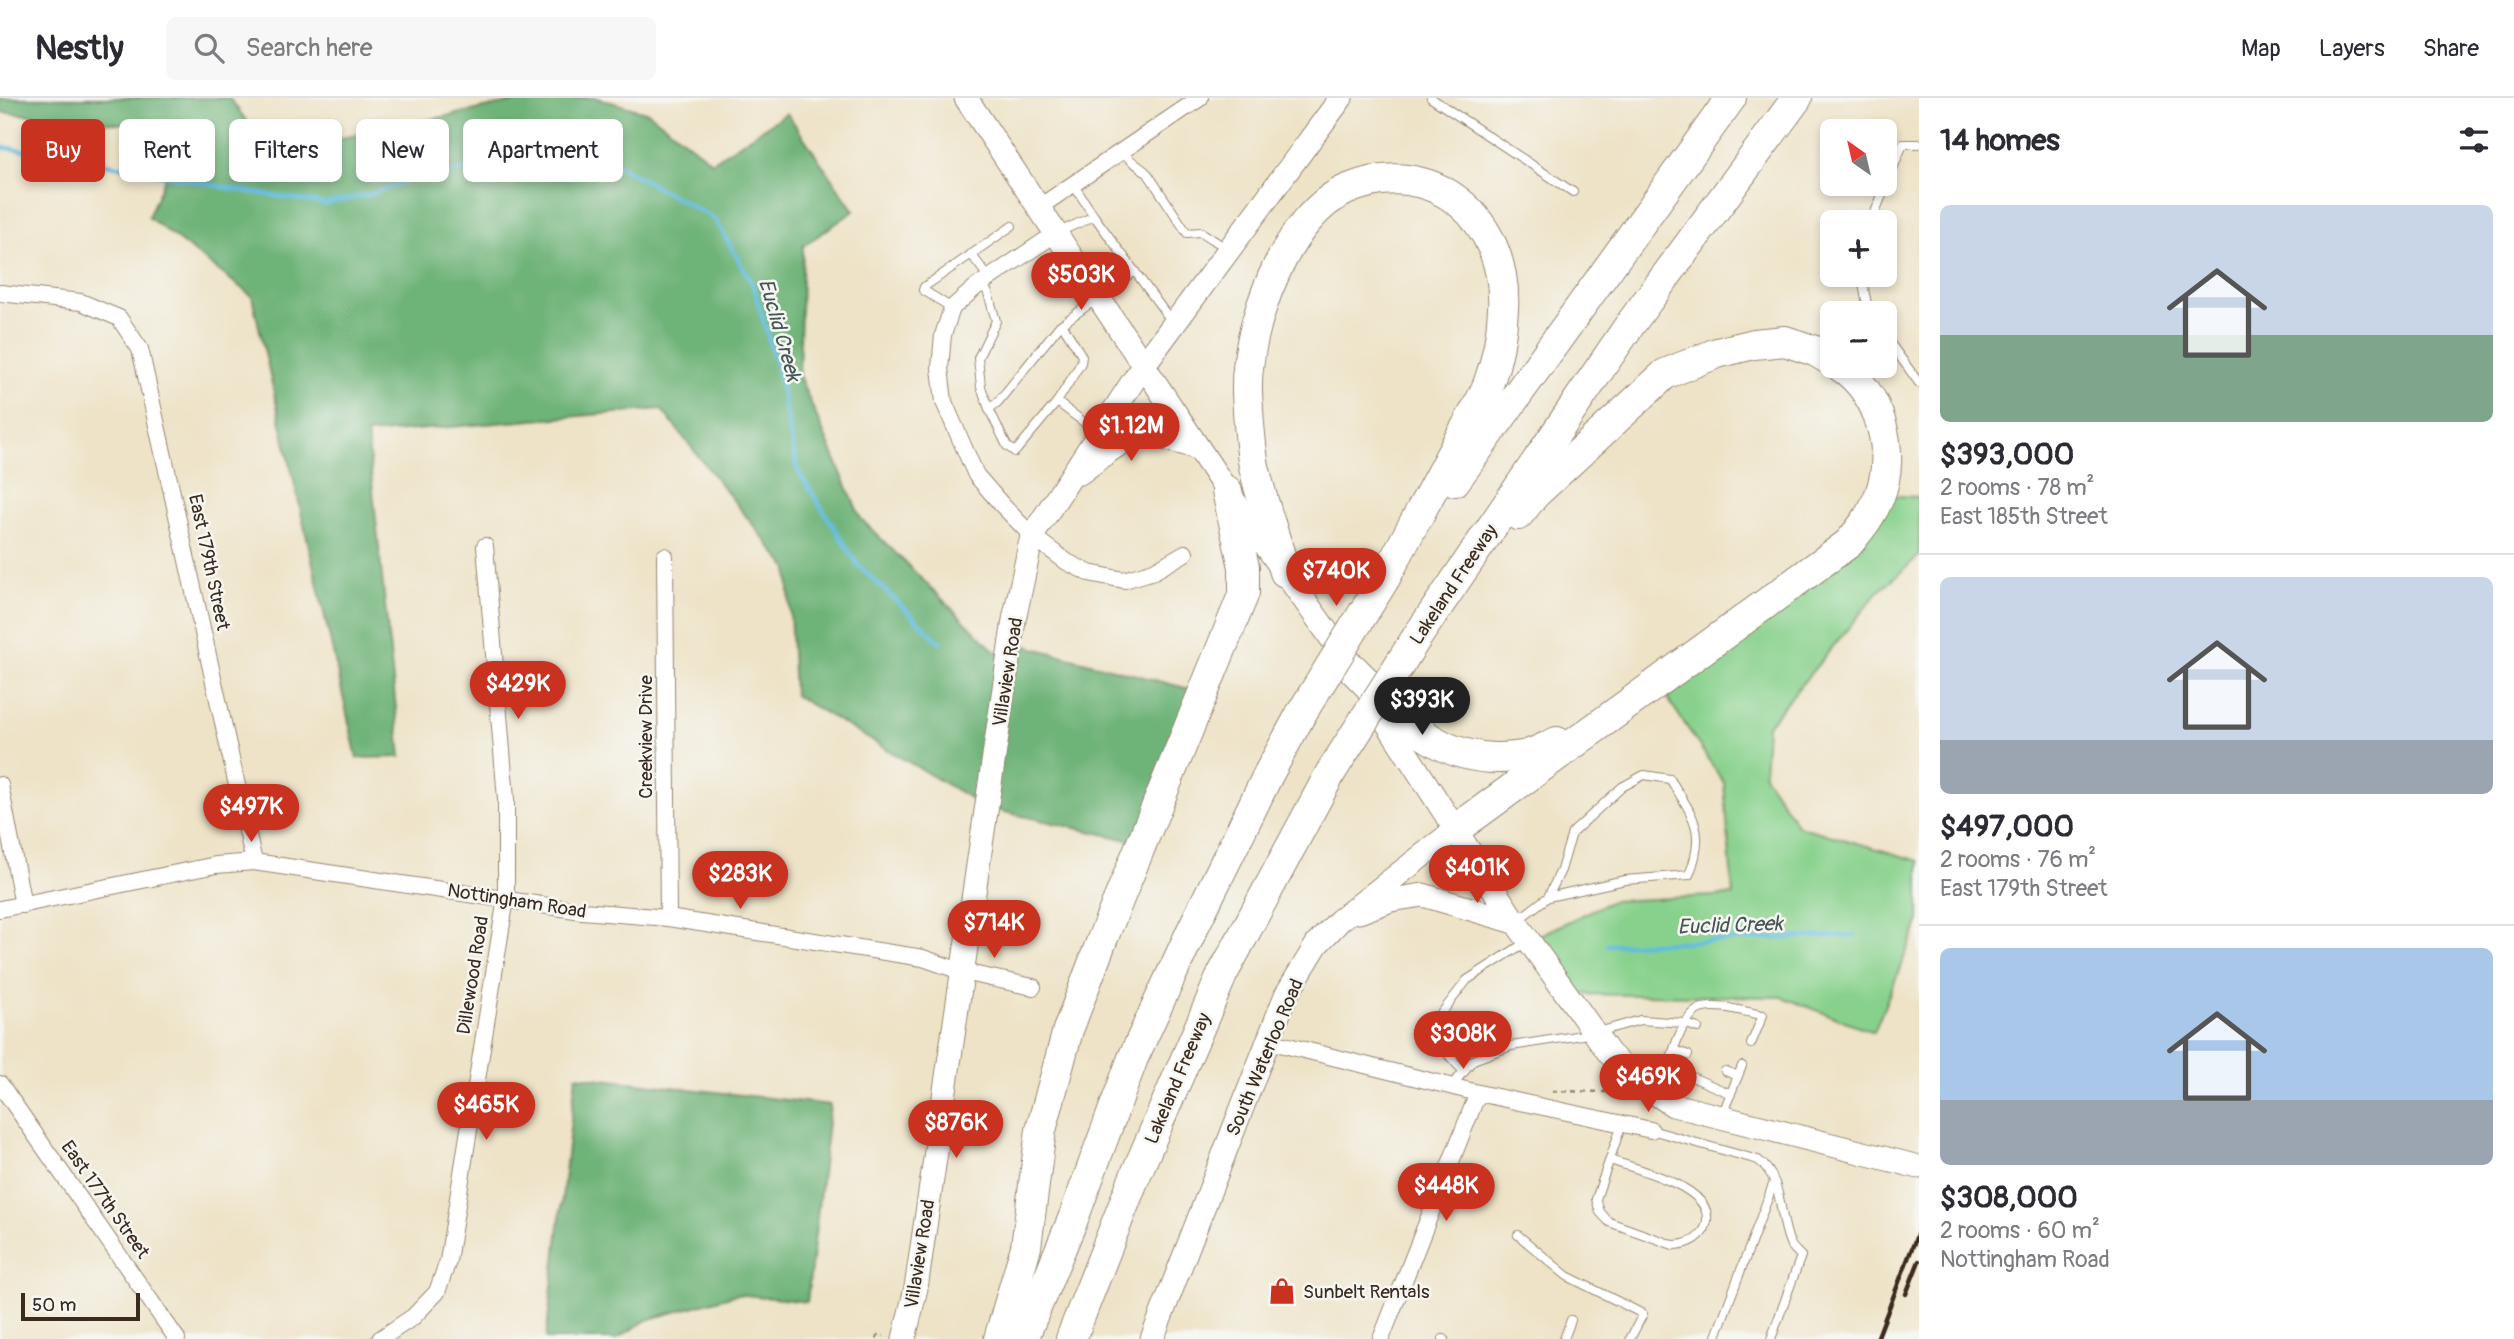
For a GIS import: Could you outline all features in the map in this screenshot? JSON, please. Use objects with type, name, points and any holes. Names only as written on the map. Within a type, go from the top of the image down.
[{"type":"highway","points":[[1385,578],[1731,98]]},
{"type":"highway","name":"Lakeland Freeway","points":[[1071,1339],[1133,1181],[1222,975],[1331,772],[1417,637],[1629,326],[1797,98]]},
{"type":"highway","points":[[1023,1339],[1073,1219],[1133,1058],[1198,916],[1301,714],[1385,578],[1489,382],[1503,308],[1498,260],[1478,219],[1460,201],[1434,187],[1408,180],[1378,181],[1348,189],[1321,206],[1295,234],[1273,276],[1254,330],[1247,390],[1254,461],[1285,572]]},
{"type":"highway","points":[[1417,637],[1535,494],[1665,374],[1717,353],[1754,344],[1785,341],[1820,354]]},
{"type":"highway","points":[[1455,830],[1849,542],[1869,519],[1880,495],[1885,450],[1882,426],[1866,391],[1852,378]]},
{"type":"highway","points":[[999,1339],[1026,1247],[1041,1130],[1068,1030],[1244,593],[1244,568],[1227,491]]},
{"type":"highway","points":[[1352,668],[1415,730],[1438,744],[1459,752],[1487,758],[1524,755],[1594,728]]},
{"type":"street","points":[[966,98],[1227,491],[1352,668],[1522,931],[1609,1053],[1637,1081],[1673,1105],[1919,1167]]},
{"type":"street","points":[[1038,208],[1200,98]]},
{"type":"street","name":"Villaview Road","points":[[894,1338],[916,1288],[1014,620],[1032,536],[1143,366],[1341,98]]},
{"type":"street","points":[[1055,234],[985,281],[952,307],[943,335],[940,368],[944,402],[976,475],[1032,536],[1067,562],[1090,573],[1124,580],[1154,571],[1185,553]]},
{"type":"street","name":"East 179th Street","points":[[0,293],[81,302],[119,318],[140,349],[254,862]]},
{"type":"street","points":[[1067,483],[1117,446],[1136,437],[1154,436],[1198,448]]},
{"type":"street","name":"Dillewood Road","points":[[380,1339],[412,1317],[437,1292],[448,1261],[506,898],[506,799],[485,546]]},
{"type":"street","name":"Creekview Drive","points":[[665,556],[668,918]]},
{"type":"street","points":[[0,785],[23,905]]},
{"type":"street","name":"South Waterloo Road","points":[[1152,1339],[1286,995],[1300,970],[1317,944],[1340,920],[1455,830]]},
{"type":"street","name":"Nottingham Road","points":[[0,909],[216,865],[254,862],[582,911],[668,918],[923,958],[963,972],[1033,987]]},
{"type":"street","points":[[1340,920],[1373,905],[1423,895],[1522,931]]},
{"type":"street","points":[[1268,1041],[1451,1087],[1651,1130]]},
{"type":"street","name":"East 177th Street","points":[[0,1084],[177,1339]]},
{"type":"street","points":[[1381,1339],[1478,1093]]},
{"type":"lane","points":[[1431,98],[1573,192]]},
{"type":"lane","points":[[1876,210],[1903,144],[1919,144]]},
{"type":"lane","points":[[1122,150],[1133,165],[1141,167],[1148,174],[1187,233],[1201,232],[1229,250]]},
{"type":"lane","points":[[1073,184],[1174,324]]},
{"type":"lane","points":[[1055,234],[1094,216]]},
{"type":"lane","points":[[952,307],[923,290],[1012,226]]},
{"type":"lane","points":[[971,254],[985,281],[996,321],[978,358],[981,387],[1007,446],[1015,452],[1057,402],[1081,363],[1082,356],[1062,324]]},
{"type":"lane","points":[[989,409],[998,402],[1055,330],[1135,271]]},
{"type":"lane","points":[[1897,353],[1919,383]]},
{"type":"lane","points":[[1057,402],[1099,433]]},
{"type":"lane","points":[[1464,1072],[1443,1049],[1435,1036],[1433,1024],[1467,980],[1522,931],[1548,897],[1561,870],[1572,833],[1622,788],[1644,775],[1670,779],[1697,822],[1696,858],[1689,875],[1625,880],[1548,897]]},
{"type":"lane","points":[[1660,1096],[1684,1023],[1699,1008],[1713,1007],[1763,1015],[1751,1044]]},
{"type":"lane","points":[[1451,1087],[1473,1060],[1511,1046],[1595,1033],[1640,1020],[1684,1023],[1698,1028]]},
{"type":"lane","points":[[1675,1050],[1688,1055]]},
{"type":"lane","points":[[1722,1116],[1742,1066]]},
{"type":"lane","points":[[1669,1067],[1731,1094]]},
{"type":"lane","points":[[1725,1071],[1738,1076]]},
{"type":"lane","points":[[1609,1160],[1681,1185],[1700,1199],[1707,1217],[1700,1235],[1682,1245],[1673,1245],[1609,1222],[1600,1212],[1596,1199],[1609,1160],[1622,1124]]},
{"type":"lane","points":[[1651,1130],[1758,1160],[1768,1167],[1791,1244],[1801,1256],[1771,1339]]},
{"type":"lane","points":[[1715,1339],[1774,1182]]},
{"type":"lane","points":[[1518,1235],[1567,1276],[1643,1314],[1630,1339]]},
{"type":"lane","points":[[1564,1339],[1571,1320]]},
{"type":"path","points":[[1535,1105],[1536,1096],[1541,1091],[1608,1092]]},
{"type":"path","points":[[876,1339],[878,1335],[894,1338]]},
{"type":"green space","points":[[0,98],[229,98],[245,119],[229,119],[229,182],[342,182],[342,138],[356,135],[356,182],[449,182],[449,119],[433,119],[533,98],[597,98],[649,113],[712,162],[787,113],[854,211],[803,246],[799,376],[861,519],[1007,663],[1011,642],[1204,693],[1142,843],[987,808],[794,695],[788,569],[661,409],[367,434],[401,757],[357,758],[252,296],[148,217],[163,182],[215,182],[215,119],[119,119],[119,124],[105,122],[105,119],[72,119],[0,112]]},
{"type":"green space","points":[[1880,495],[1919,497],[1919,556],[1878,592],[1767,726],[1764,775],[1798,826],[1919,861],[1919,921],[1874,1032],[1782,997],[1567,994],[1529,940],[1612,901],[1733,895],[1724,783],[1657,682],[1751,615]]},
{"type":"green space","points":[[576,1076],[830,1105],[807,1302],[737,1294],[647,1320],[616,1339],[546,1339]]},
{"type":"waterway","name":"Euclid Creek","points":[[0,147],[66,156],[325,204],[371,194],[419,177],[550,157],[597,154],[715,219],[753,285],[778,371],[797,469],[858,565],[940,642]]},
{"type":"waterway","name":"Euclid Creek","points":[[1607,945],[1855,935]]},
{"type":"railway","points":[[1877,1339],[1919,1230]]},
{"type":"railway","points":[[1906,1294],[1919,1261]]},
{"type":"place","name":"Sunbelt Rentals","points":[[1282,1291]]}]
